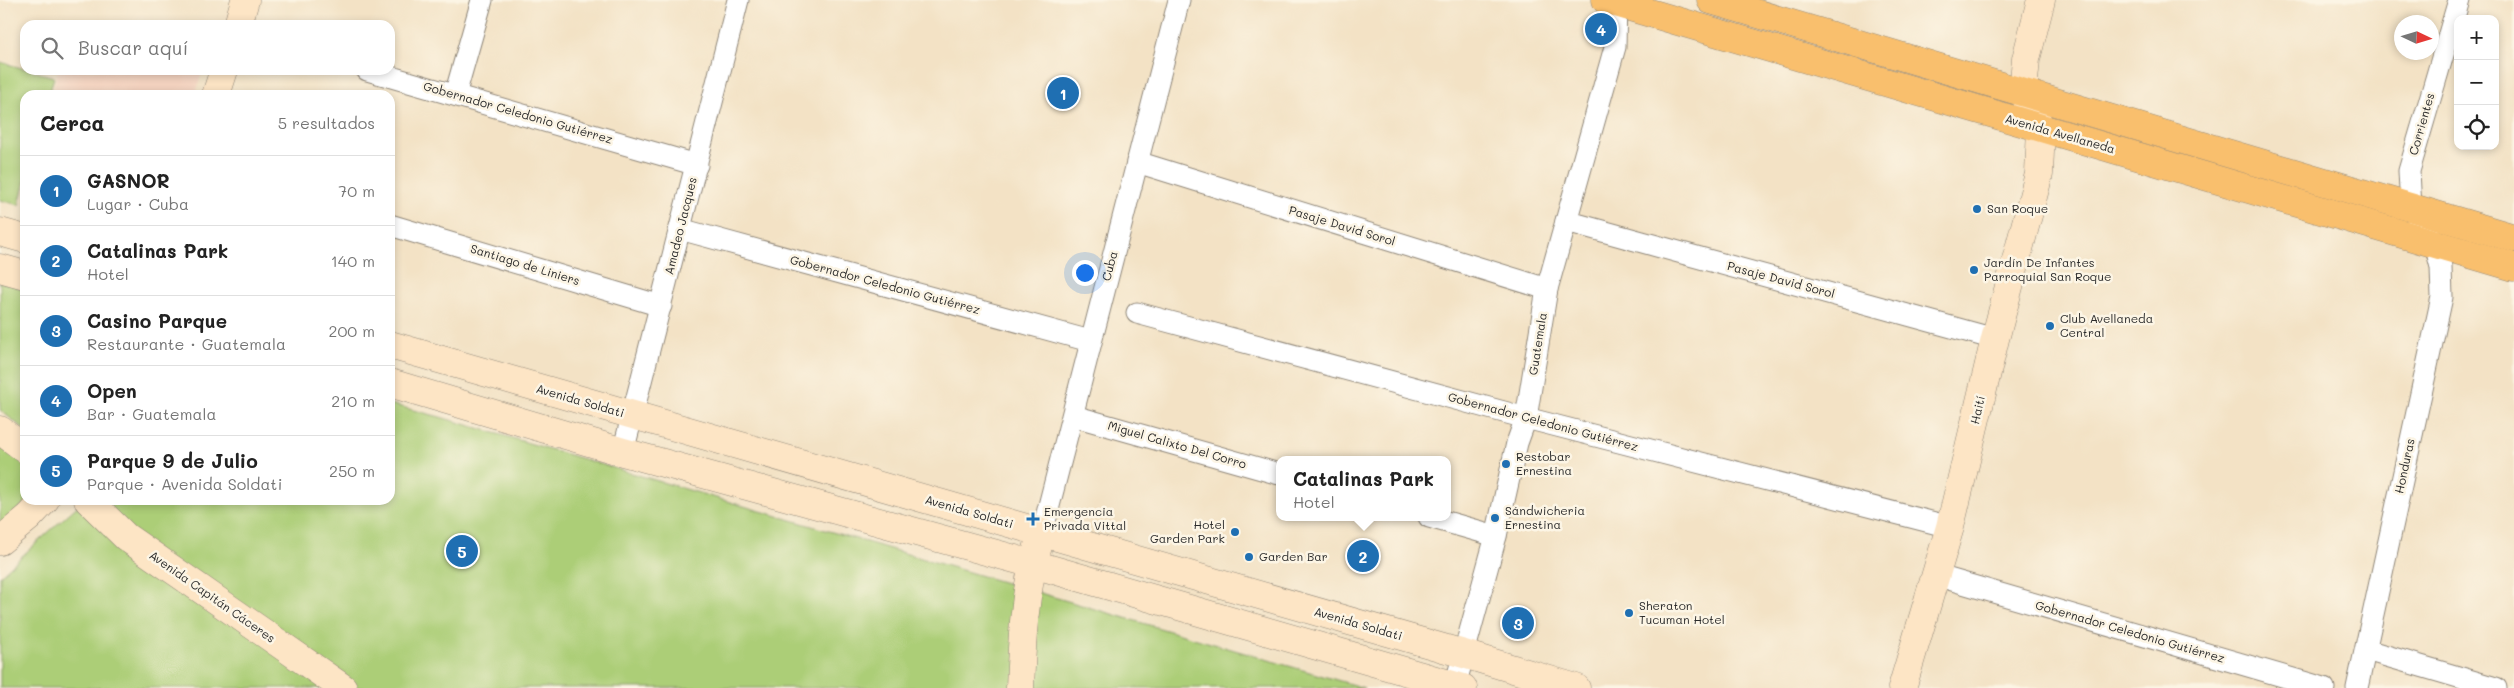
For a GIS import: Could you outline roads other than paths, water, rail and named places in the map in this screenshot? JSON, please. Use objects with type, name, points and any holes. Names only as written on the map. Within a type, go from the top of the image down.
[{"type":"main road","points":[[239,20],[245,0]]},
{"type":"main road","points":[[1711,0],[2514,238]]},
{"type":"main road","points":[[2041,0],[2026,59],[2023,92],[2041,128]]},
{"type":"main road","name":"Avenida Avellaneda","points":[[1612,1],[2514,267]]},
{"type":"main road","points":[[218,90],[222,75]]},
{"type":"main road","name":"Haití","points":[[1902,688],[1950,527],[1995,339],[2038,174],[2041,128]]},
{"type":"main road","points":[[0,232],[20,238]]},
{"type":"main road","points":[[0,268],[20,274]]},
{"type":"main road","name":"Avenida Soldati","points":[[395,346],[1464,654],[1576,688]]},
{"type":"main road","points":[[395,384],[623,452],[1033,564],[1459,687]]},
{"type":"main road","points":[[0,430],[20,445]]},
{"type":"main road","points":[[0,541],[41,505]]},
{"type":"main road","name":"Avenida Capitán Cáceres","points":[[93,505],[126,537],[343,688]]},
{"type":"main road","points":[[1020,688],[1022,638],[1033,564],[1042,533]]},
{"type":"street","points":[[454,95],[482,0]]},
{"type":"street","name":"Amadeo Jacques","points":[[623,452],[738,0]]},
{"type":"street","name":"Cuba","points":[[1042,533],[1074,416],[1090,341],[1179,0]]},
{"type":"street","name":"Corrientes","points":[[2411,208],[2409,170],[2459,0]]},
{"type":"street","name":"Guatemala","points":[[1459,687],[1464,654],[1496,536],[1517,444],[1526,418],[1547,289],[1615,47],[1612,1]]},
{"type":"street","name":"Gobernador Celedonio Gutiérrez","points":[[384,75],[697,164]]},
{"type":"street","name":"Pasaje David Sorol","points":[[1138,162],[1547,289]]},
{"type":"street","points":[[2411,208],[2435,244]]},
{"type":"street","name":"Pasaje David Sorol","points":[[1566,221],[1995,339]]},
{"type":"street","name":"Santiago de Liniers","points":[[395,226],[661,306]]},
{"type":"street","name":"Gobernador Celedonio Gutiérrez","points":[[680,229],[1090,341]]},
{"type":"street","name":"Honduras","points":[[2357,688],[2442,298],[2441,267],[2435,244]]},
{"type":"street","name":"Gobernador Celedonio Gutiérrez","points":[[1137,313],[1526,418],[1950,527]]},
{"type":"street","name":"Miguel Calixto Del Corro","points":[[1074,416],[1276,473]]},
{"type":"street","points":[[1443,521],[1496,536]]},
{"type":"street","name":"Gobernador Celedonio Gutiérrez","points":[[1935,575],[2324,688]]},
{"type":"street","points":[[2366,650],[2496,688]]},
{"type":"place","name":"Open","points":[[1601,29]]},
{"type":"place","name":"GASNOR","points":[[1063,93]]},
{"type":"place","name":"San Roque","points":[[1977,209]]},
{"type":"place","name":"Jardín De Infantes Parroquial San Roque","points":[[1974,270]]},
{"type":"place","name":"Club Avellaneda Central","points":[[2050,326]]},
{"type":"place","name":"Restobar Ernestina","points":[[1506,464]]},
{"type":"place","name":"Sándwicheria Ernestina","points":[[1495,518]]},
{"type":"place","name":"Emergencia Privada Vittal","points":[[1033,519]]},
{"type":"place","name":"Hotel Garden Park","points":[[1235,532]]},
{"type":"place","name":"Parque 9 de Julio","points":[[462,551]]},
{"type":"place","name":"Catalinas Park","points":[[1363,556]]},
{"type":"place","name":"Garden Bar","points":[[1249,557]]},
{"type":"place","name":"Sheraton Tucuman Hotel","points":[[1629,613]]},
{"type":"place","name":"Casino Parque","points":[[1518,623]]}]
